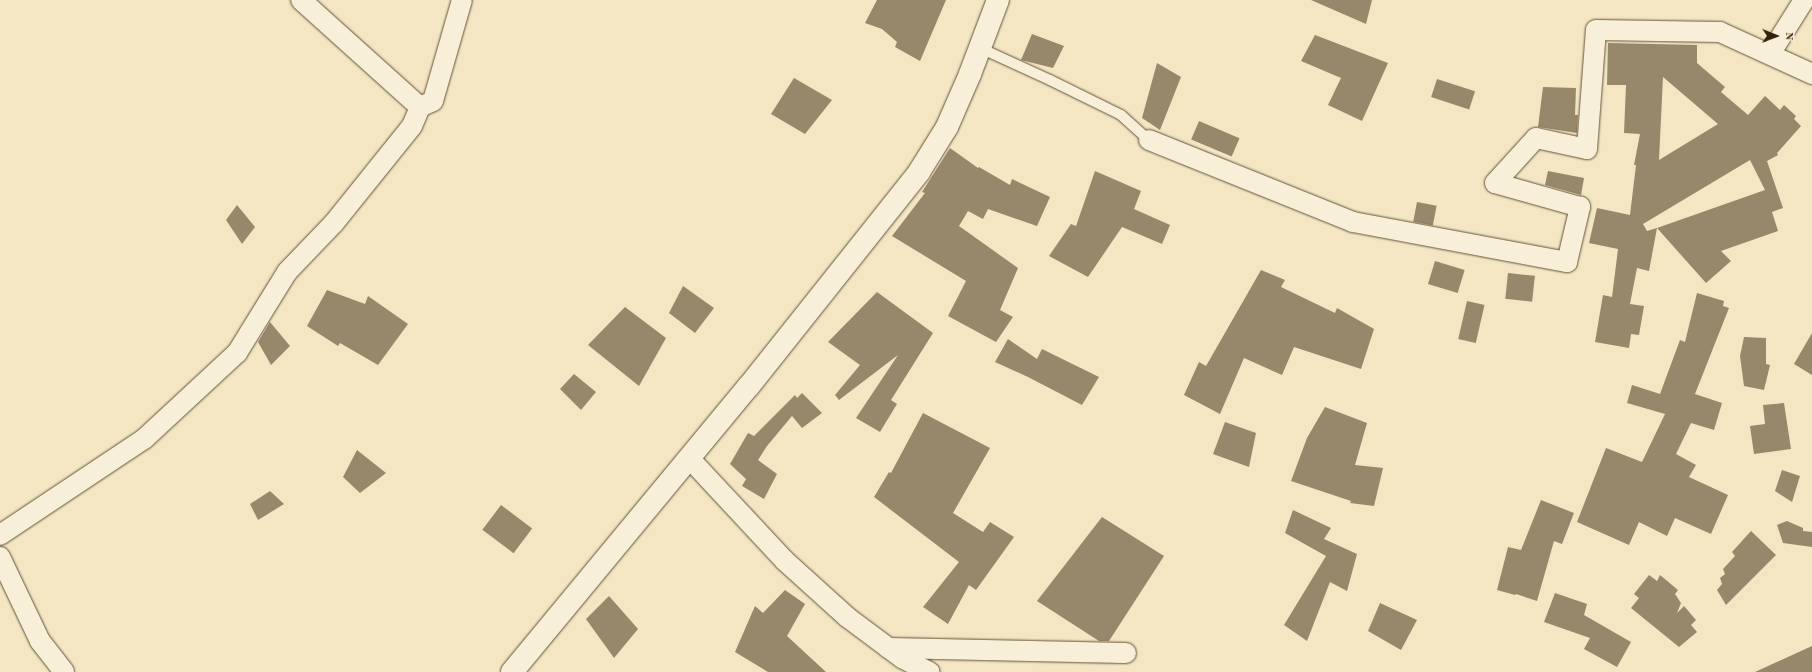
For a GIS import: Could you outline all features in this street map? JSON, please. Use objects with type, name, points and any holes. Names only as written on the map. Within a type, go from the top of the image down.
[{"type":"street","points":[[301,0],[420,107]]},
{"type":"street","points":[[0,535],[144,439],[237,352],[287,272],[334,223],[412,126],[420,107],[433,101],[462,0]]},
{"type":"street","points":[[512,672],[749,386],[919,172],[947,127],[998,0]]},
{"type":"street","points":[[1770,54],[1804,0]]},
{"type":"street","points":[[1149,140],[1353,222],[1567,262],[1580,207],[1494,183],[1536,138],[1587,149],[1596,30],[1720,32],[1812,74]]},
{"type":"street","points":[[689,458],[784,560],[847,616],[902,658],[930,672]]},
{"type":"street","points":[[0,557],[40,641],[64,672]]},
{"type":"street","points":[[888,648],[1126,653]]},
{"type":"lane","points":[[980,48],[1121,115],[1149,140]]},
{"type":"building","points":[[877,0],[946,0],[920,61],[895,47],[897,42],[882,29],[865,23]]},
{"type":"building","points":[[1311,0],[1372,0],[1366,24]]},
{"type":"building","points":[[1032,34],[1064,46],[1053,68],[1021,60]]},
{"type":"building","points":[[1315,35],[1388,63],[1362,121],[1328,105],[1341,78],[1301,61]]},
{"type":"building","points":[[1608,43],[1697,45],[1697,63],[1725,87],[1721,92],[1748,115],[1765,96],[1780,110],[1784,105],[1796,116],[1794,119],[1801,126],[1777,153],[1778,155],[1767,161],[1783,208],[1772,212],[1778,231],[1721,251],[1731,261],[1706,283],[1657,228],[1649,271],[1637,268],[1630,304],[1644,306],[1639,335],[1631,334],[1629,348],[1595,342],[1603,295],[1612,297],[1618,249],[1589,243],[1597,208],[1630,215],[1636,165],[1634,165],[1640,134],[1624,133],[1626,85],[1607,85]],"holes":[[[1663,77],[1718,124],[1659,160]],[[1750,160],[1765,190],[1647,231],[1643,224]]]},
{"type":"building","points":[[1157,63],[1181,77],[1160,130],[1142,118]]},
{"type":"building","points":[[794,78],[832,100],[805,134],[771,114]]},
{"type":"building","points":[[1437,79],[1475,91],[1469,109],[1431,97]]},
{"type":"building","points":[[1543,87],[1576,88],[1575,115],[1578,115],[1577,133],[1538,127]]},
{"type":"building","points":[[1199,121],[1240,138],[1232,157],[1191,139]]},
{"type":"building","points":[[950,148],[978,168],[979,167],[1010,185],[1012,179],[1050,197],[1037,226],[988,209],[983,219],[968,211],[959,226],[1018,268],[1000,310],[1013,317],[996,342],[948,316],[966,281],[892,236],[925,193],[922,192]]},
{"type":"building","points":[[1095,171],[1141,191],[1134,209],[1170,225],[1162,244],[1122,227],[1088,277],[1049,256],[1071,224],[1076,226]]},
{"type":"building","points":[[1548,171],[1584,178],[1581,195],[1545,185]]},
{"type":"building","points":[[1417,202],[1437,206],[1433,225],[1413,222]]},
{"type":"building","points":[[237,205],[255,227],[242,244],[226,220]]},
{"type":"building","points":[[1435,261],[1465,270],[1458,293],[1428,284]]},
{"type":"building","points":[[1261,270],[1285,280],[1281,287],[1335,313],[1337,308],[1374,329],[1361,369],[1294,347],[1282,375],[1244,358],[1220,414],[1184,395],[1199,362],[1206,366]]},
{"type":"building","points":[[1508,273],[1535,276],[1532,302],[1505,299]]},
{"type":"building","points":[[683,286],[714,308],[695,333],[669,313]]},
{"type":"building","points":[[327,290],[365,304],[368,296],[408,324],[378,365],[340,343],[338,346],[307,326]]},
{"type":"building","points":[[877,292],[933,333],[891,400],[897,404],[880,432],[856,418],[898,355],[839,400],[835,395],[860,365],[828,342]]},
{"type":"building","points":[[1697,293],[1724,301],[1723,306],[1729,308],[1695,394],[1722,403],[1714,430],[1691,423],[1676,454],[1696,465],[1689,477],[1728,495],[1711,534],[1675,518],[1667,536],[1639,522],[1629,545],[1577,522],[1606,448],[1642,462],[1665,414],[1627,403],[1632,385],[1660,394],[1680,340],[1685,342]]},
{"type":"building","points":[[1467,301],[1485,305],[1476,343],[1458,339]]},
{"type":"building","points":[[625,307],[666,338],[639,386],[588,345]]},
{"type":"building","points":[[270,322],[290,346],[271,365],[258,342]]},
{"type":"building","points":[[1812,333],[1812,375],[1794,364]]},
{"type":"building","points":[[1744,337],[1766,338],[1766,364],[1770,365],[1764,390],[1744,386],[1740,356]]},
{"type":"building","points":[[1008,339],[1037,359],[1042,349],[1099,377],[1082,405],[995,362]]},
{"type":"building","points":[[574,374],[596,392],[581,410],[560,389]]},
{"type":"building","points":[[802,393],[822,413],[802,428],[792,416],[767,446],[758,460],[777,474],[764,499],[742,486],[746,479],[730,464],[748,433],[754,436],[795,395],[797,398]]},
{"type":"building","points":[[1784,403],[1791,449],[1754,454],[1750,426],[1765,424],[1763,405]]},
{"type":"building","points":[[1325,407],[1367,423],[1355,465],[1383,468],[1374,506],[1350,503],[1351,501],[1291,481],[1307,438]]},
{"type":"building","points":[[923,413],[990,448],[953,513],[983,532],[990,522],[1014,537],[976,590],[969,585],[948,624],[923,607],[959,562],[874,497],[889,472],[891,473]]},
{"type":"building","points":[[1225,422],[1256,433],[1249,467],[1213,454]]},
{"type":"building","points":[[357,450],[386,473],[360,493],[343,477]]},
{"type":"building","points":[[1782,470],[1800,476],[1792,502],[1775,491]]},
{"type":"building","points":[[270,491],[284,504],[258,520],[250,504]]},
{"type":"building","points":[[1541,500],[1574,513],[1562,544],[1554,541],[1537,601],[1497,590],[1508,547],[1521,550]]},
{"type":"building","points":[[501,505],[532,528],[513,553],[482,530]]},
{"type":"building","points":[[1293,510],[1331,528],[1324,539],[1357,554],[1347,591],[1330,582],[1307,641],[1284,625],[1326,556],[1285,533]]},
{"type":"building","points":[[1102,517],[1164,556],[1109,641],[1099,641],[1037,601]]},
{"type":"building","points":[[1787,521],[1803,528],[1803,531],[1812,532],[1812,547],[1783,543],[1777,525]]},
{"type":"building","points":[[1751,531],[1776,555],[1726,605],[1717,590],[1722,584],[1720,578],[1725,574],[1723,569],[1735,556],[1732,552]]},
{"type":"building","points":[[1649,575],[1657,581],[1660,575],[1678,590],[1675,594],[1681,603],[1677,613],[1684,606],[1696,620],[1691,625],[1697,632],[1679,647],[1631,608],[1639,598],[1634,594]]},
{"type":"building","points":[[785,590],[805,604],[787,636],[826,672],[768,672],[735,652],[755,606],[763,613]]},
{"type":"building","points":[[1555,593],[1587,604],[1584,615],[1631,642],[1617,667],[1584,649],[1590,638],[1544,622]]},
{"type":"building","points":[[609,596],[638,629],[614,658],[586,619]]},
{"type":"building","points":[[1380,603],[1417,620],[1401,650],[1368,631]]},
{"type":"building","points":[[1812,646],[1812,672],[1755,672]]}]
